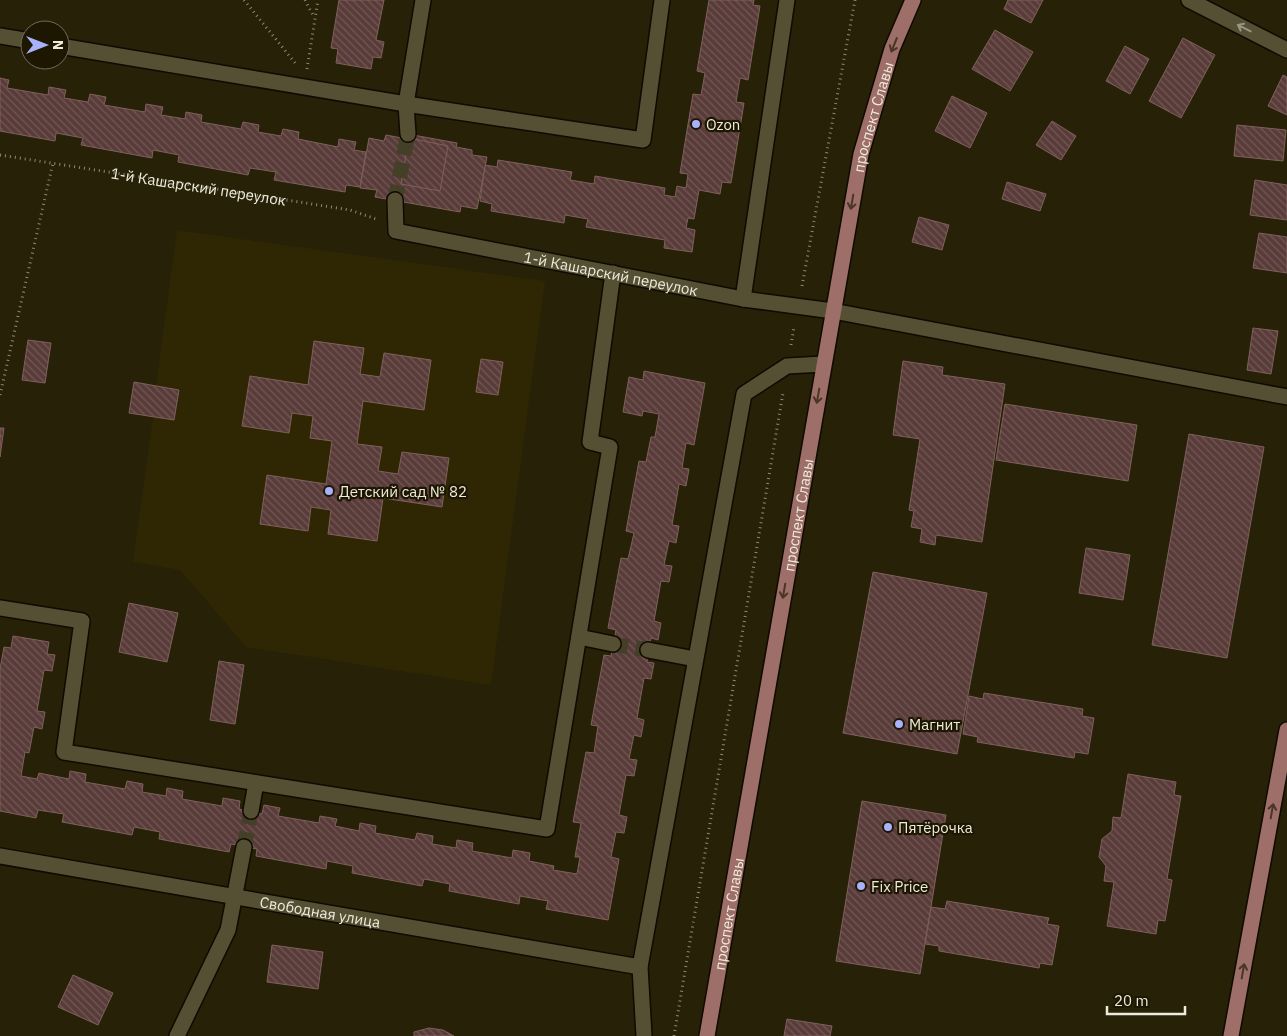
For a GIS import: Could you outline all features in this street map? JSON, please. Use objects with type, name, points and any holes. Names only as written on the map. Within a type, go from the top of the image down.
[{"type":"main road","name":"проспект Славы","points":[[707,1036],[861,154],[892,49],[913,0]]},
{"type":"main road","points":[[1231,1036],[1287,730]]},
{"type":"street","points":[[408,134],[406,104],[423,0]]},
{"type":"street","points":[[70,48],[406,104],[644,140],[662,0]]},
{"type":"street","points":[[743,298],[787,0]]},
{"type":"street","points":[[1189,0],[1287,50]]},
{"type":"street","points":[[0,36],[20,39]]},
{"type":"street","points":[[395,200],[396,226]]},
{"type":"street","name":"1-й Кашарский переулок","points":[[396,226],[396,231],[612,273],[743,298],[833,311],[1287,397]]},
{"type":"street","points":[[0,608],[82,621],[64,752],[547,830],[610,447],[590,442],[612,273]]},
{"type":"street","points":[[644,1036],[640,967],[744,394],[787,366],[823,364]]},
{"type":"street","points":[[579,637],[613,644]]},
{"type":"street","points":[[648,650],[695,659]]},
{"type":"street","points":[[251,811],[256,783]]},
{"type":"street","points":[[177,1036],[228,930],[244,847]]},
{"type":"street","name":"Свободная улица","points":[[0,856],[640,967]]},
{"type":"path","points":[[244,0],[306,76],[318,0]]},
{"type":"path","points":[[305,0],[315,19]]},
{"type":"path","points":[[790,354],[852,6],[855,0]]},
{"type":"path","name":"1-й Кашарский переулок","points":[[0,155],[350,210],[396,226]]},
{"type":"path","points":[[0,395],[53,164]]},
{"type":"path","points":[[674,1036],[785,384]]},
{"type":"shaded area","name":"Детский сад № 82","points":[[177,230],[545,281],[491,685],[246,647],[180,570],[133,562],[153,417],[174,420],[179,390],[156,386]]},
{"type":"building","points":[[339,0],[384,0],[376,40],[384,42],[381,58],[373,57],[371,69],[336,63],[338,49],[331,48]]},
{"type":"building","points":[[709,0],[754,0],[753,5],[760,6],[748,80],[740,78],[736,102],[744,103],[731,183],[722,182],[720,194],[699,190],[694,219],[688,218],[686,228],[695,230],[692,252],[664,248],[665,240],[586,227],[588,219],[565,215],[564,223],[491,211],[492,204],[480,201],[485,165],[497,167],[498,160],[572,172],[570,180],[594,184],[595,176],[665,188],[664,195],[675,197],[677,186],[686,188],[688,174],[680,173],[693,94],[701,95],[705,73],[697,71]]},
{"type":"building","points":[[1008,0],[1043,0],[1031,23],[1004,9]]},
{"type":"building","points":[[995,30],[1033,52],[1010,91],[972,69]]},
{"type":"building","points":[[1183,38],[1215,55],[1181,118],[1149,101]]},
{"type":"building","points":[[1125,46],[1149,59],[1130,94],[1106,81]]},
{"type":"building","points":[[1283,75],[1287,77],[1287,115],[1268,106]]},
{"type":"building","points":[[0,78],[9,80],[7,88],[48,95],[49,87],[66,90],[64,98],[88,102],[90,94],[106,97],[104,105],[145,112],[146,104],[163,107],[161,115],[185,119],[186,112],[202,115],[201,122],[241,129],[243,122],[259,125],[258,132],[281,136],[283,129],[299,132],[298,139],[338,147],[339,139],[356,142],[354,150],[366,152],[360,187],[346,185],[345,192],[274,180],[276,172],[250,168],[248,175],[178,162],[179,155],[153,150],[152,158],[81,145],[83,138],[56,133],[55,141],[0,131]]},
{"type":"building","points":[[952,96],[987,113],[970,148],[935,131]]},
{"type":"building","points":[[1052,121],[1076,136],[1061,160],[1036,145]]},
{"type":"building","points":[[1237,125],[1286,130],[1283,161],[1234,156]]},
{"type":"building","points":[[402,133],[457,143],[456,147],[472,150],[472,155],[487,157],[477,209],[461,206],[460,212],[375,197],[377,190],[360,188],[369,138],[384,141],[386,135],[402,138]]},
{"type":"building","points":[[409,138],[448,146],[440,191],[401,184]]},
{"type":"building","points":[[1255,180],[1287,185],[1287,220],[1250,215]]},
{"type":"building","points":[[1007,182],[1046,194],[1040,211],[1002,199]]},
{"type":"building","points":[[919,217],[949,225],[942,250],[912,242]]},
{"type":"building","points":[[1259,233],[1287,237],[1287,273],[1253,268]]},
{"type":"building","points":[[1253,328],[1278,331],[1271,374],[1247,370]]},
{"type":"building","points":[[28,340],[51,343],[45,383],[22,380]]},
{"type":"building","points":[[314,341],[364,348],[360,374],[380,377],[384,353],[431,360],[424,410],[363,401],[357,444],[382,447],[378,471],[398,474],[402,452],[449,458],[442,507],[383,498],[377,541],[328,534],[331,510],[311,507],[308,531],[260,524],[267,475],[326,484],[332,441],[310,438],[313,416],[292,413],[289,433],[242,426],[250,376],[308,385]]},
{"type":"building","points":[[481,359],[503,362],[498,395],[476,392]]},
{"type":"building","points":[[903,361],[943,367],[942,375],[1005,384],[982,542],[936,535],[935,545],[920,542],[922,529],[911,527],[914,511],[909,510],[920,439],[893,435]]},
{"type":"building","points":[[644,371],[705,383],[694,445],[686,443],[682,468],[689,469],[686,486],[679,484],[672,525],[679,526],[676,543],[669,541],[664,565],[672,566],[669,582],[661,581],[654,621],[661,623],[658,640],[651,638],[648,650],[647,662],[654,663],[651,679],[644,678],[637,718],[644,720],[641,737],[634,735],[629,759],[637,760],[634,776],[626,775],[619,815],[627,817],[624,833],[616,832],[611,857],[619,859],[608,920],[546,909],[548,901],[520,896],[519,904],[449,891],[450,884],[424,879],[422,886],[352,873],[353,866],[327,861],[326,869],[256,856],[257,849],[231,844],[229,852],[159,839],[160,832],[134,827],[132,835],[62,822],[64,814],[38,810],[36,818],[0,811],[0,669],[4,647],[11,648],[13,636],[49,642],[47,654],[55,655],[52,671],[44,670],[37,711],[45,712],[42,729],[34,727],[29,753],[25,752],[21,776],[37,779],[39,773],[69,779],[70,771],[86,774],[85,782],[125,789],[127,781],[143,784],[142,792],[166,796],[167,788],[183,791],[182,799],[222,806],[223,798],[240,801],[239,809],[262,814],[264,805],[280,808],[278,816],[319,823],[320,816],[337,819],[335,826],[359,831],[360,823],[376,826],[375,833],[415,840],[417,833],[433,836],[432,844],[456,848],[457,840],[473,843],[472,851],[512,858],[513,850],[530,853],[529,861],[554,866],[553,870],[577,874],[580,857],[575,857],[581,823],[573,822],[586,752],[594,753],[598,726],[591,725],[604,655],[611,656],[616,630],[608,628],[621,558],[628,559],[634,533],[626,531],[639,461],[646,462],[651,437],[655,437],[659,414],[643,411],[642,416],[623,412],[629,377],[643,380]]},
{"type":"building","points":[[134,382],[179,390],[174,420],[129,413]]},
{"type":"building","points":[[1005,404],[1137,425],[1128,481],[996,460]]},
{"type":"building","points":[[0,428],[4,428],[0,457]]},
{"type":"building","points":[[1189,434],[1264,447],[1227,658],[1152,645]]},
{"type":"building","points":[[1086,548],[1130,555],[1123,600],[1079,593]]},
{"type":"building","points":[[873,572],[987,593],[957,754],[843,733]]},
{"type":"building","points":[[129,603],[178,613],[167,662],[119,652]]},
{"type":"building","points":[[219,661],[244,665],[235,724],[210,720]]},
{"type":"building","points":[[984,693],[1083,709],[1082,716],[1094,718],[1088,754],[1075,752],[1074,758],[977,742],[978,737],[963,734],[969,696],[983,699]]},
{"type":"building","points":[[1128,774],[1176,782],[1174,795],[1181,796],[1167,879],[1172,880],[1165,921],[1158,920],[1156,934],[1107,926],[1114,882],[1104,881],[1106,866],[1099,857],[1102,839],[1112,831],[1113,817],[1121,818]]},
{"type":"building","points":[[862,801],[946,815],[920,974],[836,961]]},
{"type":"building","points":[[947,901],[1049,918],[1047,924],[1059,926],[1052,965],[1040,963],[1039,968],[939,951],[939,946],[925,944],[931,907],[945,909]]},
{"type":"building","points":[[272,945],[323,952],[318,989],[267,982]]},
{"type":"building","points":[[73,975],[113,993],[98,1025],[58,1007]]},
{"type":"building","points":[[787,1019],[832,1026],[830,1036],[784,1036]]},
{"type":"building","points":[[429,1028],[443,1030],[454,1036],[414,1036],[414,1032]]},
{"type":"tunnel","points":[[395,200],[408,134]]},
{"type":"tunnel","points":[[613,644],[648,650]]},
{"type":"tunnel","points":[[244,847],[251,811]]},
{"type":"place","name":"Ozon","points":[[696,124]]},
{"type":"place","name":"Детский сад № 82","points":[[329,491]]},
{"type":"place","name":"Магнит","points":[[899,724]]},
{"type":"place","name":"Пятёрочка","points":[[888,827]]},
{"type":"place","name":"Fix Price","points":[[861,886]]}]
